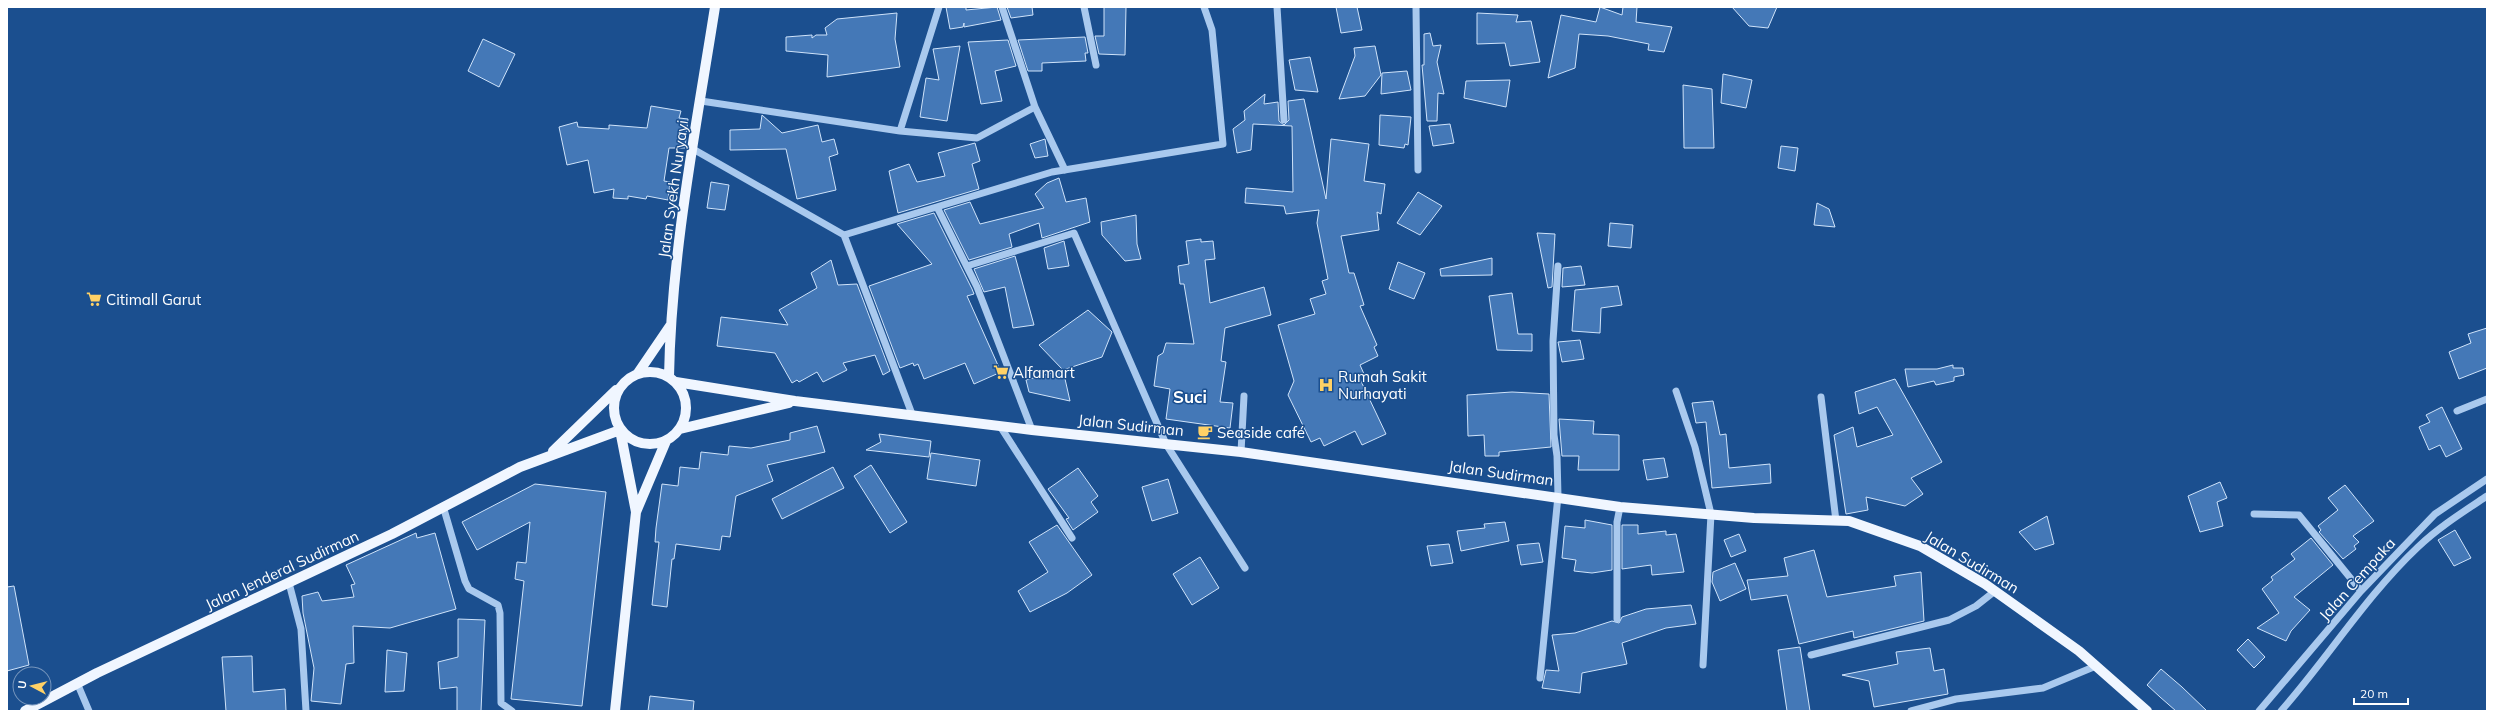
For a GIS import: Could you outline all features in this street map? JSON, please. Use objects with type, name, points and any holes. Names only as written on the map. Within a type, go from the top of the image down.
[{"type":"main road","name":"Jalan Syekh Nuryayi","points":[[672,379],[670,326],[693,149],[715,7]]},
{"type":"main road","points":[[636,512],[620,430],[613,408],[620,387],[628,379],[638,373],[670,326]]},
{"type":"main road","points":[[615,711],[636,512],[666,441],[680,429],[684,420],[686,405],[682,390],[672,379],[659,372],[638,373]]},
{"type":"main road","name":"Jalan Sudirman","points":[[672,379],[795,401],[912,414],[1032,430],[1242,452],[1558,496],[1620,507],[1711,514],[1849,521],[1920,546],[1995,591],[2096,666],[2147,711]]},
{"type":"main road","name":"Jalan Jenderal Sudirman","points":[[550,454],[620,387]]},
{"type":"main road","name":"Jalan Sudirman","points":[[680,429],[795,401]]},
{"type":"main road","points":[[620,430],[636,442],[651,444],[666,441]]},
{"type":"main road","name":"Jalan Jenderal Sudirman","points":[[26,711],[78,685],[97,673],[392,534],[443,506],[550,454],[620,430]]},
{"type":"street","points":[[900,131],[938,7]]},
{"type":"street","points":[[1002,7],[1035,107],[1065,170]]},
{"type":"street","points":[[1084,7],[1096,65]]},
{"type":"street","points":[[844,234],[1065,170],[1223,144],[1212,30],[1204,7]]},
{"type":"street","points":[[1277,7],[1284,120]]},
{"type":"street","points":[[1416,7],[1415,32],[1418,170]]},
{"type":"street","points":[[701,101],[900,131],[977,138],[1035,107]]},
{"type":"street","points":[[693,149],[844,234],[912,414]]},
{"type":"street","points":[[937,207],[967,266],[1032,430]]},
{"type":"street","points":[[967,266],[1074,233],[1166,444],[1245,568]]},
{"type":"street","points":[[1540,678],[1558,496],[1557,456],[1554,435],[1553,341],[1558,266]]},
{"type":"street","points":[[1676,391],[1695,447],[1711,514],[1703,665]]},
{"type":"street","points":[[1242,452],[1244,396]]},
{"type":"street","points":[[1821,397],[1836,521]]},
{"type":"street","points":[[2457,411],[2487,399]]},
{"type":"street","points":[[1000,426],[1072,538]]},
{"type":"street","name":"Jalan Cempaka","points":[[2259,711],[2361,591],[2434,514],[2487,479]]},
{"type":"street","name":"Jalan Cempaka","points":[[2280,711],[2382,586],[2417,548],[2448,522],[2487,496]]},
{"type":"street","points":[[443,506],[465,581],[469,589],[498,605],[500,613],[501,703],[512,711]]},
{"type":"street","points":[[1617,619],[1617,522],[1620,507]]},
{"type":"street","points":[[2254,514],[2299,515],[2361,591]]},
{"type":"street","points":[[289,583],[301,629],[306,711]]},
{"type":"street","points":[[1811,655],[1949,620],[1969,610],[1995,591]]},
{"type":"street","points":[[1911,711],[1956,699],[2043,688],[2096,666]]},
{"type":"street","points":[[78,685],[89,711]]},
{"type":"building","points":[[946,7],[966,7],[966,10],[997,7],[1001,20],[964,27],[964,23],[963,27],[950,29]]},
{"type":"building","points":[[1007,7],[1032,7],[1033,15],[1011,18]]},
{"type":"building","points":[[1104,7],[1126,7],[1125,55],[1099,54],[1095,36],[1104,36]]},
{"type":"building","points":[[1336,7],[1357,7],[1362,30],[1341,33]]},
{"type":"building","points":[[1600,7],[1622,15],[1623,7],[1637,7],[1636,22],[1672,27],[1664,52],[1648,50],[1649,44],[1608,36],[1579,34],[1575,68],[1548,78],[1561,15],[1596,22]]},
{"type":"building","points":[[1732,7],[1777,7],[1768,28],[1749,26]]},
{"type":"building","points":[[897,13],[895,39],[900,67],[827,77],[828,55],[786,51],[786,37],[812,35],[812,38],[816,35],[827,35],[825,28],[837,19]]},
{"type":"building","points":[[1477,13],[1518,15],[1516,22],[1531,21],[1540,62],[1510,66],[1505,43],[1477,44]]},
{"type":"building","points":[[1430,33],[1433,46],[1441,45],[1437,62],[1444,94],[1438,93],[1437,121],[1427,121],[1422,65],[1424,65],[1424,34]]},
{"type":"building","points":[[1085,37],[1088,53],[1085,53],[1086,61],[1042,63],[1042,71],[1028,71],[1018,40]]},
{"type":"building","points":[[483,39],[515,54],[499,87],[468,71]]},
{"type":"building","points":[[1008,40],[1016,66],[995,71],[1002,101],[981,104],[968,42]]},
{"type":"building","points":[[960,46],[947,121],[920,117],[926,78],[939,80],[933,49]]},
{"type":"building","points":[[1375,46],[1381,75],[1365,96],[1339,99],[1355,56],[1354,48]]},
{"type":"building","points":[[1310,57],[1318,92],[1295,90],[1289,60]]},
{"type":"building","points":[[1407,71],[1411,90],[1381,94],[1382,73]]},
{"type":"building","points":[[1723,74],[1752,80],[1746,108],[1721,103]]},
{"type":"building","points":[[1510,80],[1506,107],[1464,98],[1466,81]]},
{"type":"building","points":[[1683,85],[1712,89],[1714,148],[1684,148]]},
{"type":"building","points":[[1265,94],[1264,104],[1278,102],[1279,121],[1284,125],[1289,120],[1288,101],[1304,99],[1326,199],[1331,139],[1369,144],[1364,181],[1385,184],[1381,214],[1377,212],[1379,230],[1341,236],[1349,273],[1354,273],[1364,305],[1360,306],[1377,345],[1374,347],[1378,356],[1360,365],[1364,374],[1359,377],[1386,434],[1362,445],[1355,431],[1324,446],[1320,438],[1311,442],[1288,395],[1294,381],[1278,325],[1315,314],[1310,299],[1326,294],[1322,281],[1328,279],[1317,223],[1319,210],[1286,214],[1284,206],[1245,203],[1246,188],[1293,192],[1292,126],[1253,124],[1251,150],[1237,153],[1233,129],[1245,120],[1244,111]]},
{"type":"building","points":[[651,106],[681,111],[679,118],[688,119],[685,148],[669,148],[664,181],[670,182],[668,200],[647,196],[646,199],[628,196],[628,199],[613,198],[614,189],[594,193],[588,160],[567,165],[559,127],[577,122],[578,127],[609,129],[609,125],[647,128]]},
{"type":"building","points":[[762,115],[782,133],[818,125],[822,142],[834,139],[838,154],[829,157],[836,190],[797,199],[786,149],[730,150],[730,130],[760,129]]},
{"type":"building","points":[[1380,115],[1411,117],[1408,145],[1405,144],[1404,148],[1379,145]]},
{"type":"building","points":[[1450,124],[1454,143],[1433,146],[1429,126]]},
{"type":"building","points":[[1045,139],[1048,156],[1035,158],[1030,144]]},
{"type":"building","points":[[975,143],[980,161],[972,164],[979,189],[898,213],[889,171],[909,164],[917,182],[945,176],[938,153]]},
{"type":"building","points":[[1781,146],[1798,148],[1795,171],[1778,168]]},
{"type":"building","points":[[1059,178],[1066,202],[1086,198],[1090,222],[1042,238],[1039,223],[1009,234],[1012,247],[969,260],[944,210],[970,202],[980,224],[1044,208],[1035,194],[1047,183]]},
{"type":"building","points":[[711,182],[729,185],[725,210],[707,208]]},
{"type":"building","points":[[1418,192],[1442,206],[1420,235],[1397,223]]},
{"type":"building","points":[[1817,203],[1829,209],[1835,227],[1814,225]]},
{"type":"building","points":[[934,213],[972,289],[974,294],[967,296],[1001,372],[974,384],[965,363],[924,379],[918,364],[914,366],[913,363],[900,368],[869,286],[932,264],[897,224]]},
{"type":"building","points":[[1136,215],[1137,244],[1141,259],[1125,261],[1102,235],[1101,222]]},
{"type":"building","points":[[1610,223],[1633,225],[1631,248],[1608,246]]},
{"type":"building","points":[[1537,233],[1555,234],[1552,287],[1548,288]]},
{"type":"building","points":[[1201,239],[1201,242],[1213,241],[1215,259],[1205,260],[1210,303],[1264,287],[1271,315],[1225,328],[1221,361],[1226,362],[1220,402],[1233,403],[1230,428],[1166,419],[1170,389],[1154,386],[1158,356],[1163,353],[1166,343],[1194,344],[1184,284],[1180,284],[1178,266],[1189,264],[1186,241]]},
{"type":"building","points":[[1064,241],[1069,266],[1048,269],[1044,248]]},
{"type":"building","points":[[1015,256],[1034,325],[1013,328],[1005,287],[984,292],[974,269]]},
{"type":"building","points":[[1492,258],[1492,275],[1441,276],[1440,269]]},
{"type":"building","points":[[831,260],[838,285],[857,284],[890,371],[883,375],[875,355],[843,363],[847,370],[823,382],[817,372],[799,382],[797,380],[792,383],[775,353],[717,346],[721,317],[788,325],[779,310],[817,288],[811,273]]},
{"type":"building","points":[[1398,262],[1425,273],[1414,299],[1389,289]]},
{"type":"building","points":[[1581,266],[1585,285],[1562,287],[1563,268]]},
{"type":"building","points":[[1618,286],[1622,305],[1601,308],[1600,333],[1572,331],[1575,290]]},
{"type":"building","points":[[1512,293],[1518,334],[1532,334],[1532,351],[1497,350],[1489,296]]},
{"type":"building","points":[[1088,310],[1112,332],[1102,357],[1063,370],[1039,345]]},
{"type":"building","points":[[2487,328],[2487,368],[2459,379],[2449,352],[2471,343],[2468,334]]},
{"type":"building","points":[[1580,340],[1584,359],[1562,362],[1558,342]]},
{"type":"building","points":[[1953,365],[1953,368],[1963,368],[1964,375],[1954,377],[1954,381],[1936,385],[1934,381],[1908,387],[1905,369],[1937,369]]},
{"type":"building","points":[[1063,370],[1070,401],[1029,392],[1026,380]]},
{"type":"building","points":[[1895,379],[1942,462],[1911,478],[1923,494],[1905,506],[1866,497],[1868,510],[1846,514],[1834,435],[1853,427],[1857,447],[1893,435],[1877,407],[1859,414],[1855,392]]},
{"type":"building","points":[[1512,392],[1549,394],[1551,447],[1499,452],[1499,456],[1485,456],[1484,435],[1468,436],[1467,395]]},
{"type":"building","points":[[1713,401],[1720,435],[1726,434],[1729,468],[1770,464],[1771,483],[1712,488],[1706,422],[1696,423],[1692,403]]},
{"type":"building","points":[[2442,407],[2462,449],[2446,457],[2440,445],[2429,450],[2419,427],[2430,422],[2426,415]]},
{"type":"building","points":[[1559,419],[1594,421],[1593,434],[1619,435],[1619,470],[1578,470],[1579,456],[1562,456]]},
{"type":"building","points":[[817,426],[825,452],[767,465],[773,481],[736,496],[730,537],[722,536],[720,550],[676,544],[674,559],[672,559],[667,607],[652,605],[659,542],[655,542],[656,528],[662,484],[678,486],[680,467],[699,469],[701,452],[728,455],[729,446],[751,448],[790,440],[790,433]]},
{"type":"building","points":[[879,434],[931,441],[929,457],[866,450],[881,442]]},
{"type":"building","points":[[931,453],[980,460],[976,486],[927,479]]},
{"type":"building","points":[[1664,458],[1668,477],[1647,480],[1643,460]]},
{"type":"building","points":[[871,465],[907,522],[890,533],[854,476]]},
{"type":"building","points":[[833,467],[844,488],[782,519],[772,499]]},
{"type":"building","points":[[1078,468],[1098,496],[1091,502],[1098,512],[1073,530],[1066,519],[1069,518],[1048,489]]},
{"type":"building","points":[[1168,479],[1178,513],[1152,521],[1142,487]]},
{"type":"building","points":[[2220,482],[2227,498],[2217,502],[2223,526],[2200,532],[2188,496]]},
{"type":"building","points":[[535,484],[606,492],[582,706],[511,699],[524,581],[515,579],[517,562],[526,563],[530,522],[477,550],[462,522]]},
{"type":"building","points":[[2345,485],[2374,521],[2353,536],[2359,542],[2354,546],[2356,549],[2343,559],[2319,532],[2321,530],[2318,526],[2338,510],[2328,498]]},
{"type":"building","points":[[2047,516],[2054,544],[2035,550],[2019,532]]},
{"type":"building","points":[[1585,520],[1612,525],[1612,570],[1592,573],[1574,571],[1576,560],[1562,558],[1565,526],[1585,528]]},
{"type":"building","points":[[1505,522],[1509,541],[1461,551],[1457,531],[1485,528],[1484,524]]},
{"type":"building","points":[[1057,525],[1092,575],[1067,593],[1030,612],[1018,591],[1048,572],[1029,542]]},
{"type":"building","points":[[1622,525],[1638,525],[1638,534],[1666,531],[1666,535],[1676,534],[1684,572],[1652,575],[1651,565],[1622,569]]},
{"type":"building","points":[[2455,530],[2471,558],[2454,566],[2438,540]]},
{"type":"building","points":[[416,533],[417,538],[435,533],[456,609],[390,628],[353,626],[354,663],[346,664],[341,704],[311,701],[314,668],[303,613],[302,596],[318,592],[322,601],[354,597],[351,585],[355,584],[346,565]]},
{"type":"building","points":[[1739,534],[1746,551],[1731,557],[1724,540]]},
{"type":"building","points":[[2311,538],[2333,565],[2294,597],[2310,610],[2291,631],[2286,641],[2257,628],[2279,613],[2262,589],[2273,580],[2271,577],[2295,559],[2291,554]]},
{"type":"building","points":[[1539,543],[1543,562],[1521,565],[1517,545]]},
{"type":"building","points":[[1449,544],[1453,563],[1431,566],[1427,546]]},
{"type":"building","points":[[1814,550],[1827,597],[1896,586],[1894,576],[1921,572],[1924,621],[1854,638],[1853,631],[1799,644],[1787,595],[1751,600],[1747,580],[1788,576],[1784,558]]},
{"type":"building","points":[[1200,557],[1219,588],[1192,605],[1173,574]]},
{"type":"building","points":[[1735,563],[1746,589],[1720,601],[1712,582],[1713,572]]},
{"type":"building","points":[[14,586],[29,665],[12,666],[12,670],[7,671],[7,587]]},
{"type":"building","points":[[1691,605],[1696,624],[1666,628],[1622,643],[1627,664],[1582,673],[1580,693],[1542,688],[1546,670],[1559,671],[1552,635],[1575,633],[1612,621],[1619,623],[1622,617],[1646,609]]},
{"type":"building","points":[[458,619],[485,620],[481,711],[457,711],[457,687],[440,689],[438,662],[458,657]]},
{"type":"building","points":[[2248,639],[2265,657],[2254,668],[2237,650]]},
{"type":"building","points":[[1800,647],[1810,711],[1787,711],[1778,650]]},
{"type":"building","points":[[1930,648],[1934,671],[1944,669],[1948,694],[1874,707],[1869,681],[1842,675],[1898,664],[1896,652]]},
{"type":"building","points":[[387,650],[407,653],[404,691],[385,692]]},
{"type":"building","points":[[252,656],[253,692],[285,689],[286,711],[226,711],[222,657]]},
{"type":"building","points":[[2161,669],[2207,711],[2176,711],[2160,697],[2147,685]]},
{"type":"building","points":[[650,696],[694,701],[693,711],[648,711]]},
{"type":"place","name":"Citimall Garut","points":[[94,299]]},
{"type":"place","name":"Alfamart","points":[[1001,372]]},
{"type":"place","name":"Rumah Sakit Nurhayati","points":[[1326,385]]},
{"type":"place","name":"Seaside café","points":[[1205,432]]},
{"type":"district","name":"Suci","points":[[1190,396]]}]
